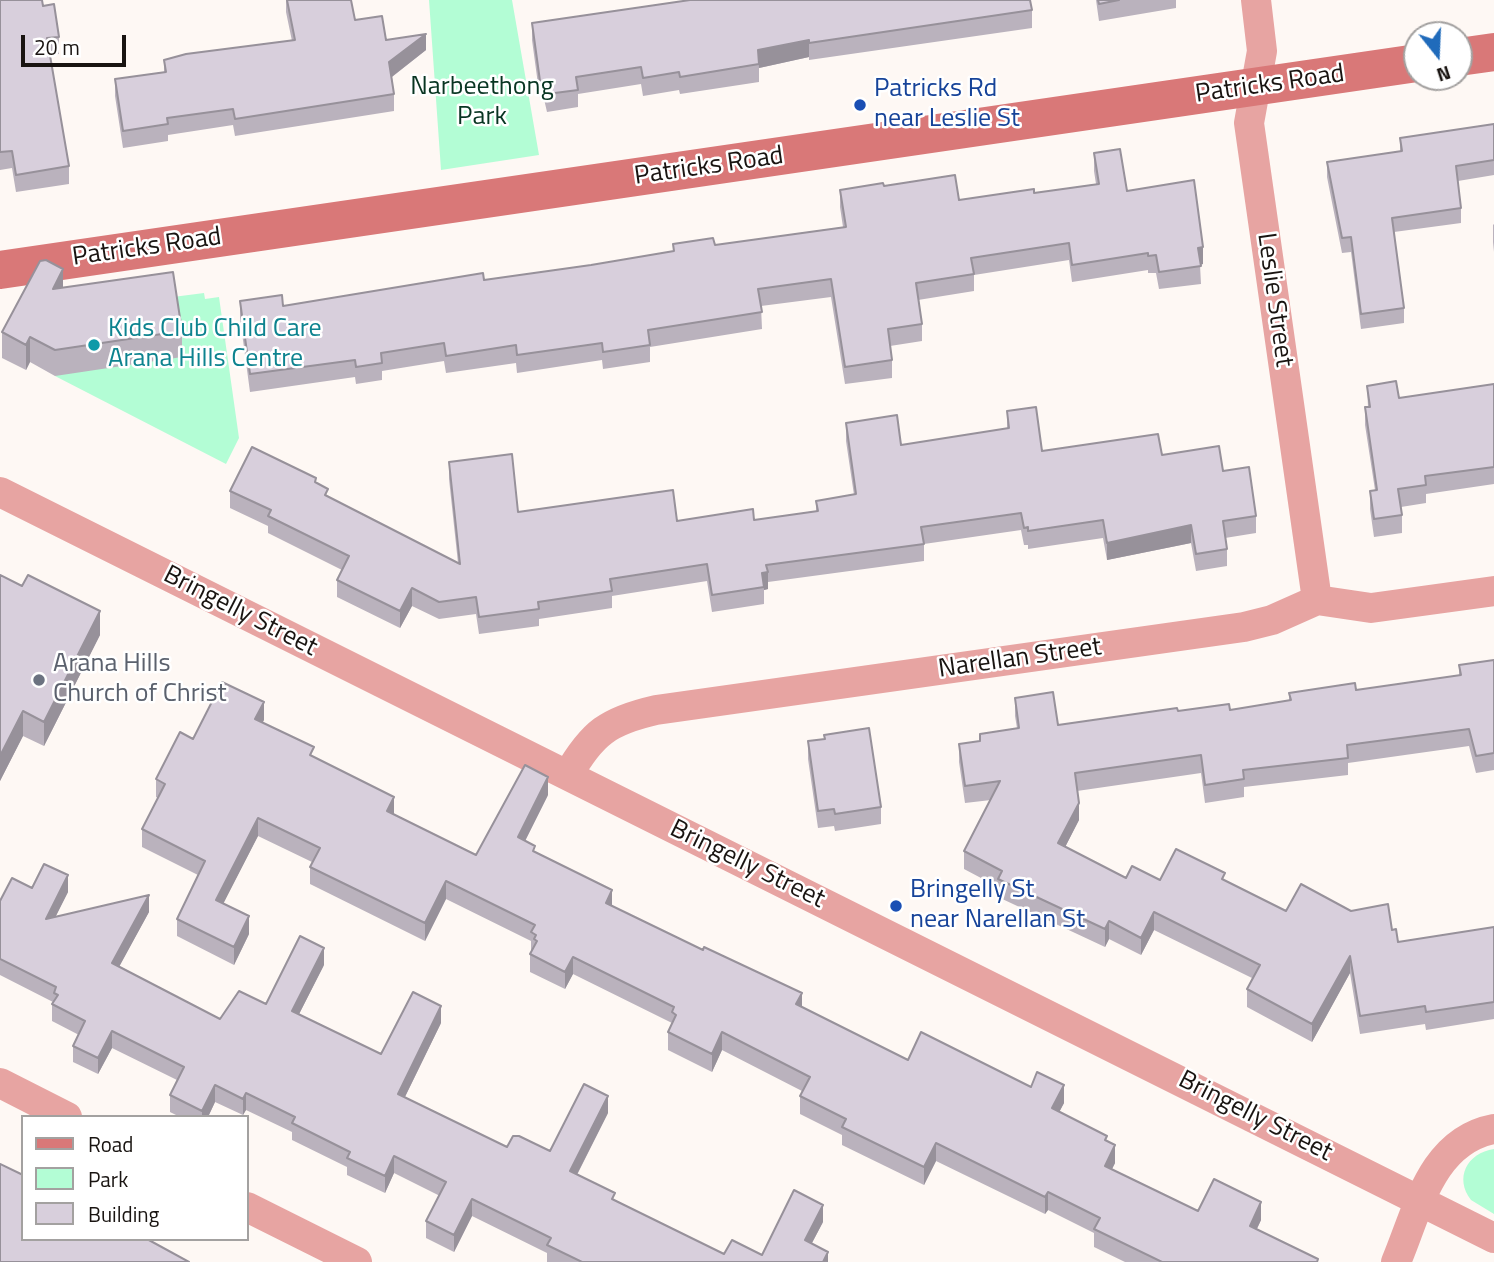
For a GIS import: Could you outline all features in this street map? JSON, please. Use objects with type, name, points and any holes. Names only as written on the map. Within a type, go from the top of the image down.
[{"type":"main road","points":[[1473,55],[1494,52]]},
{"type":"main road","name":"Patricks Road","points":[[0,270],[1403,65]]},
{"type":"street","name":"Leslie Street","points":[[1255,0],[1262,51],[1249,123],[1317,600]]},
{"type":"street","name":"Bringelly Street","points":[[0,492],[1494,1238]]},
{"type":"street","points":[[1317,600],[1371,608],[1494,591]]},
{"type":"street","name":"Narellan Street","points":[[568,775],[599,731],[631,715],[1244,627],[1272,620],[1317,600]]},
{"type":"street","points":[[0,1083],[63,1115]]},
{"type":"street","points":[[1396,1262],[1440,1163],[1449,1151],[1471,1135],[1494,1129]]},
{"type":"street","points":[[248,1208],[357,1262]]},
{"type":"green space","name":"Narbeethong Park","points":[[429,0],[512,0],[539,155],[441,170]]},
{"type":"green space","points":[[204,293],[205,299],[219,297],[239,438],[226,464],[55,376],[173,297]]},
{"type":"green space","points":[[1494,1149],[1494,1214],[1471,1200],[1466,1192],[1464,1175],[1470,1161],[1485,1151]]},
{"type":"building","points":[[0,0],[42,0],[43,6],[54,4],[59,37],[47,38],[69,166],[16,175],[12,151],[0,152]]},
{"type":"building","points":[[287,0],[351,0],[355,20],[382,16],[386,40],[426,34],[389,62],[394,94],[235,119],[233,109],[167,118],[168,124],[123,131],[115,79],[166,72],[164,60],[186,54],[295,40]]},
{"type":"building","points":[[690,0],[1030,0],[1032,10],[809,43],[809,40],[758,50],[759,64],[680,77],[679,72],[643,78],[641,67],[576,77],[578,90],[547,94],[544,81],[540,81],[532,23]]},
{"type":"building","points":[[1098,0],[1119,0],[1099,4]]},
{"type":"building","points":[[1494,124],[1494,160],[1456,166],[1461,208],[1392,218],[1404,308],[1361,314],[1351,237],[1342,238],[1327,162],[1402,151],[1400,138]]},
{"type":"building","points":[[1120,149],[1127,191],[1194,180],[1203,247],[1198,248],[1201,266],[1159,272],[1156,255],[1148,256],[1148,253],[1072,265],[1069,243],[971,258],[974,274],[916,283],[922,324],[888,329],[892,360],[845,367],[831,279],[758,289],[762,312],[648,330],[650,345],[603,352],[602,343],[517,355],[516,345],[446,356],[444,343],[381,353],[382,363],[356,367],[355,360],[250,374],[240,301],[282,295],[283,306],[483,273],[484,280],[591,265],[674,251],[673,244],[713,238],[715,245],[846,227],[840,190],[883,183],[884,186],[955,175],[959,200],[1034,189],[1034,193],[1099,184],[1094,153]]},
{"type":"building","points":[[46,260],[63,269],[53,289],[173,272],[182,331],[55,350],[30,337],[26,345],[2,332],[40,261]]},
{"type":"building","points":[[1396,381],[1399,398],[1494,384],[1494,467],[1425,476],[1426,485],[1398,489],[1402,515],[1374,519],[1370,491],[1377,490],[1365,407],[1370,407],[1367,386]]},
{"type":"building","points":[[1036,407],[1042,451],[1158,434],[1162,455],[1219,446],[1223,471],[1249,467],[1256,516],[1223,521],[1227,549],[1196,554],[1191,525],[1107,543],[1103,520],[1028,531],[1028,527],[1024,528],[1021,513],[921,527],[924,544],[766,565],[768,572],[762,573],[764,587],[712,595],[707,564],[610,579],[612,591],[538,602],[539,609],[479,617],[476,597],[439,602],[412,588],[400,611],[337,580],[349,556],[268,516],[271,510],[230,491],[252,447],[316,478],[315,482],[328,489],[325,495],[460,564],[449,462],[512,454],[518,512],[673,490],[677,521],[753,509],[754,520],[818,511],[816,501],[856,494],[846,423],[897,415],[901,445],[1009,428],[1007,411]]},
{"type":"building","name":"Arana Hills Church of Christ","points":[[0,575],[22,586],[28,575],[100,611],[44,722],[23,711],[0,756]]},
{"type":"building","points":[[1494,660],[1494,753],[1476,756],[1469,729],[1347,745],[1348,758],[1243,770],[1244,779],[1205,785],[1201,755],[1075,773],[1079,803],[1058,843],[1126,878],[1132,866],[1160,880],[1176,849],[1225,873],[1222,879],[1286,911],[1301,884],[1351,911],[1388,904],[1392,930],[1396,929],[1398,942],[1494,927],[1494,1002],[1426,1012],[1425,1006],[1360,1016],[1350,956],[1312,1024],[1247,989],[1260,965],[1154,912],[1141,938],[1109,921],[1105,929],[998,879],[1002,871],[964,851],[1000,781],[965,786],[959,744],[980,741],[980,734],[1019,728],[1015,698],[1053,692],[1058,725],[1177,708],[1178,711],[1229,704],[1230,710],[1291,700],[1289,693],[1355,683],[1356,690],[1461,675],[1459,665]]},
{"type":"building","points":[[222,682],[264,702],[255,719],[314,747],[310,755],[394,797],[387,811],[476,855],[525,765],[548,777],[518,837],[535,846],[533,851],[612,890],[606,903],[703,950],[704,947],[802,993],[796,1004],[908,1060],[921,1032],[1031,1087],[1037,1072],[1064,1085],[1052,1108],[1107,1136],[1105,1140],[1115,1145],[1105,1166],[1198,1211],[1214,1179],[1261,1202],[1250,1226],[1318,1259],[1317,1262],[1162,1262],[1094,1229],[1100,1218],[1048,1192],[1045,1197],[936,1143],[924,1167],[842,1127],[846,1119],[800,1096],[810,1077],[722,1032],[712,1054],[668,1032],[676,1015],[672,1012],[674,1007],[573,957],[565,972],[530,954],[537,941],[534,939],[536,935],[531,932],[535,925],[446,881],[425,923],[310,867],[320,848],[258,818],[216,900],[249,916],[234,947],[177,919],[205,861],[142,829],[165,784],[156,779],[180,732],[193,739]]},
{"type":"building","points":[[869,728],[881,807],[835,814],[834,809],[818,811],[808,741],[825,739],[824,735]]},
{"type":"building","points":[[44,864],[68,875],[46,919],[149,895],[112,963],[220,1019],[239,991],[266,1004],[300,936],[324,948],[292,1011],[381,1054],[413,992],[441,1006],[398,1094],[507,1147],[513,1136],[519,1136],[550,1151],[584,1084],[608,1096],[570,1171],[615,1193],[612,1199],[724,1254],[732,1240],[762,1255],[794,1190],[823,1205],[805,1240],[828,1252],[823,1262],[582,1262],[547,1245],[551,1238],[472,1199],[454,1235],[426,1221],[446,1182],[394,1156],[385,1176],[347,1158],[350,1152],[292,1123],[295,1117],[246,1093],[243,1099],[215,1085],[202,1111],[170,1095],[184,1067],[112,1031],[98,1058],[73,1046],[85,1021],[52,1004],[58,995],[54,993],[56,987],[0,959],[0,901],[12,878],[32,888]]},
{"type":"building","points":[[0,1164],[21,1174],[21,1241],[151,1241],[189,1262],[0,1262]]},
{"type":"place","name":"Patricks Rd near Leslie St","points":[[860,105]]},
{"type":"place","name":"Kids Club Child Care Arana Hills Centre","points":[[94,345]]},
{"type":"place","name":"Arana Hills Church of Christ","points":[[39,680]]},
{"type":"place","name":"Bringelly St near Narellan St","points":[[896,906]]}]
